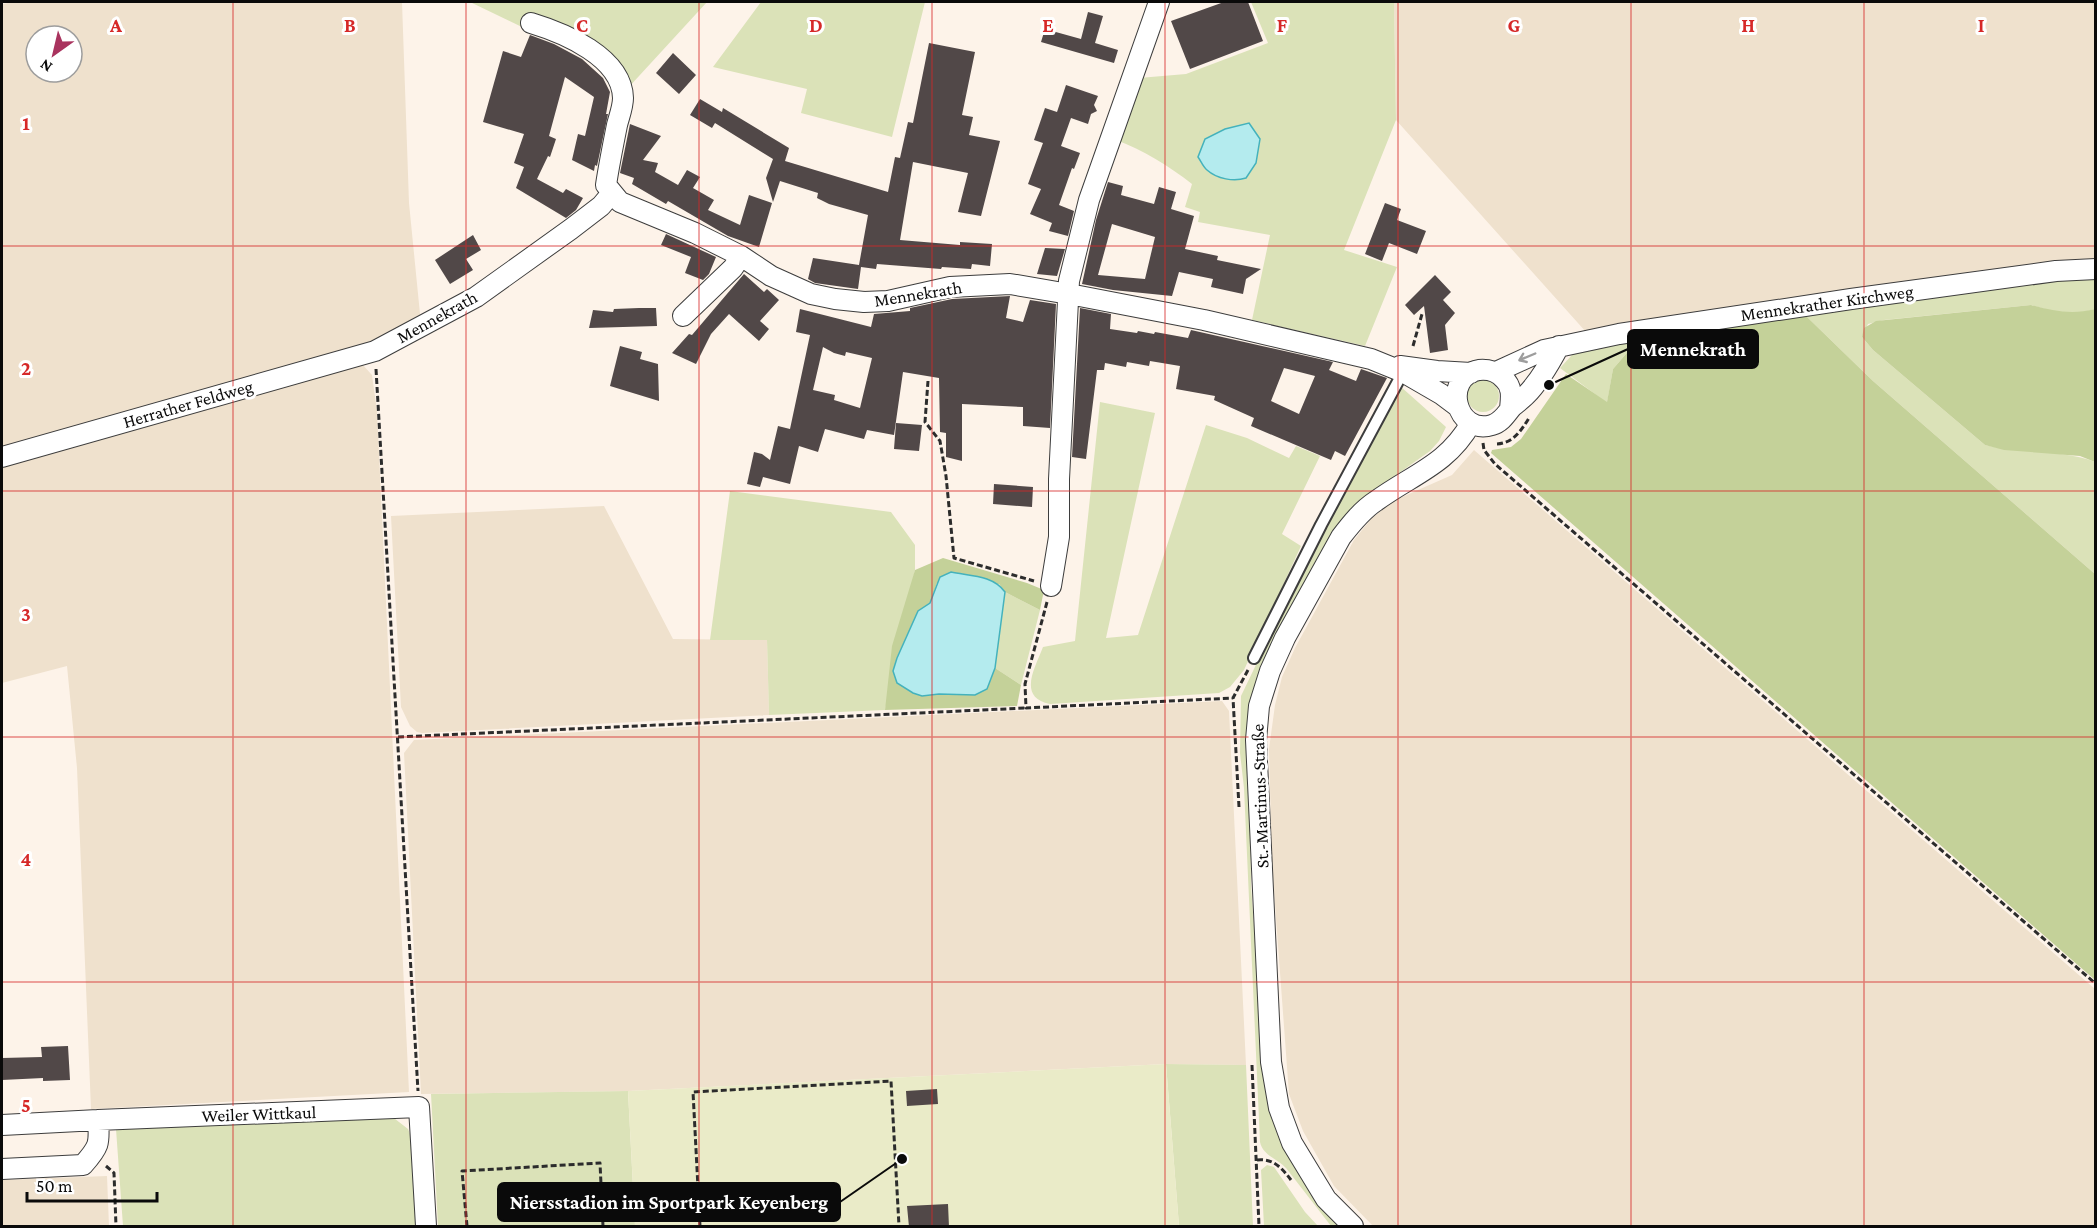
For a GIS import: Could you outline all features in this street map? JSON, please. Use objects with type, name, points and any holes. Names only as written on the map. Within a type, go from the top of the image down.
[{"type":"street","points":[[1051,586],[1059,537],[1059,467],[1069,281],[1073,258],[1089,200],[1159,2]]},
{"type":"street","points":[[531,24],[558,31],[582,45],[611,68],[621,83],[623,100],[606,185],[612,193]]},
{"type":"street","name":"Mennekrath","points":[[375,351],[476,297],[601,206],[612,193],[620,202],[695,233],[741,256],[794,288],[836,300],[888,301],[950,287],[1010,284],[1276,336],[1383,363],[1437,371],[1472,373]]},
{"type":"street","points":[[683,316],[733,268],[741,256]]},
{"type":"street","name":"Mennekrather Kirchweg","points":[[1472,373],[1480,370],[1496,372],[1544,350],[1619,334],[1851,298],[2056,271],[2096,269]]},
{"type":"street","points":[[1472,373],[1465,377],[1457,390],[1457,406],[1461,414],[1477,424],[1492,425],[1500,421],[1527,394],[1550,364],[1559,346]]},
{"type":"street","name":"Herrather Feldweg","points":[[2,457],[375,351]]},
{"type":"street","name":"Mennekrath","points":[[1383,363],[1441,394],[1457,406]]},
{"type":"street","points":[[1496,372],[1509,384],[1510,409]]},
{"type":"street","name":"St.-Martinus-Straße","points":[[1353,1227],[1326,1200],[1311,1176],[1292,1143],[1279,1108],[1270,1050],[1256,740],[1259,706],[1264,687],[1285,638],[1341,537],[1351,524],[1374,501],[1445,456],[1477,424]]},
{"type":"street","points":[[419,1107],[426,1227]]},
{"type":"street","name":"Weiler Wittkaul","points":[[2,1125],[419,1107]]},
{"type":"street","points":[[2,1169],[83,1165],[97,1149],[98,1120]]},
{"type":"lane","points":[[1254,658],[1402,372]]},
{"type":"path","points":[[1413,346],[1422,314]]},
{"type":"path","points":[[375,351],[419,1107]]},
{"type":"path","points":[[928,381],[925,422],[940,441],[954,558],[1051,586],[1025,684],[1026,708]]},
{"type":"path","points":[[1477,424],[1484,450],[1495,464],[2096,984]]},
{"type":"path","points":[[398,737],[1233,698]]},
{"type":"path","points":[[700,1227],[693,1092],[891,1081],[899,1227]]},
{"type":"path","points":[[93,1154],[114,1173],[116,1227]]},
{"type":"path","points":[[1257,1160],[1264,1159],[1279,1165],[1294,1184]]},
{"type":"path","points":[[467,1227],[462,1171],[600,1163],[603,1227]]},
{"type":"path","points":[[1259,1211],[1259,1227]]},
{"type":"shaded area","points":[[14,2],[402,2],[409,203],[421,324],[392,339],[2,452],[2,4]]},
{"type":"shaded area","points":[[1394,2],[2095,2],[2095,260],[1586,332],[1396,120]]},
{"type":"shaded area","points":[[362,364],[372,375],[377,411],[409,1092],[91,1109],[77,768],[67,666],[2,683],[2,461]]},
{"type":"shaded area","points":[[1474,450],[2095,989],[2095,1226],[1373,1226],[1334,1186],[1303,1131],[1289,1094],[1272,864],[1269,749],[1275,705],[1282,677],[1295,648],[1354,540],[1371,519],[1393,501],[1452,475]]},
{"type":"shaded area","points":[[604,506],[673,639],[767,640],[769,715],[417,732],[410,726],[401,707],[391,516]]},
{"type":"shaded area","points":[[1222,701],[1229,711],[1246,1065],[1166,1064],[628,1091],[421,1094],[404,753],[414,740]]},
{"type":"shaded area","points":[[107,1176],[109,1226],[2,1226],[2,1180]]},
{"type":"green space","points":[[470,2],[707,2],[628,88],[618,68]]},
{"type":"green space","points":[[761,2],[925,2],[892,137],[801,113],[807,89],[713,67]]},
{"type":"green space","points":[[1251,2],[1394,2],[1396,120],[1344,250],[1397,267],[1365,346],[1252,320],[1270,235],[1198,222],[1200,212],[1185,207],[1192,184],[1156,159],[1116,140],[1139,78],[1186,74],[1268,43]]},
{"type":"green space","points":[[2095,277],[2095,309],[2080,313],[2059,313],[2031,305],[1884,320],[1868,324],[1862,337],[1873,350],[1985,445],[2068,455],[2095,462],[2095,574],[1873,381],[1805,315],[1980,286]]},
{"type":"green space","points":[[2031,305],[2063,312],[2095,309],[2095,462],[2080,456],[2004,450],[1985,445],[1873,350],[1862,337],[1864,328],[1876,321]]},
{"type":"green space","points":[[1805,315],[1873,381],[2095,574],[2095,980],[1491,453],[1492,450],[1511,447],[1521,439],[1566,374],[1607,402],[1613,369],[1638,340]]},
{"type":"green space","points":[[1638,340],[1613,369],[1607,403],[1560,368],[1579,351]]},
{"type":"green space","points":[[1483,380],[1494,385],[1499,396],[1494,407],[1483,412],[1472,407],[1467,396],[1472,385]]},
{"type":"green space","points":[[1400,386],[1446,427],[1439,441],[1430,451],[1371,493],[1293,606],[1250,776],[1251,887],[1266,1080],[1343,1226],[1331,1226],[1286,1168],[1264,1151],[1260,1142],[1244,788],[1240,753],[1241,696],[1291,592]]},
{"type":"green space","points":[[1100,402],[1155,413],[1106,638],[1138,635],[1206,425],[1247,438],[1289,458],[1296,446],[1320,456],[1282,534],[1301,546],[1244,670],[1230,687],[1219,693],[1050,704],[1034,695],[1031,688],[1033,672],[1043,647],[1075,641]]},
{"type":"green space","points":[[730,491],[891,512],[915,545],[915,570],[885,710],[769,715],[767,640],[710,640]]},
{"type":"green space","points":[[943,558],[1044,590],[1040,610],[1005,592],[999,584],[937,583],[930,603],[918,611],[897,657],[893,671],[897,683],[922,696],[974,695],[987,689],[995,668],[1021,685],[1017,706],[885,710],[892,646],[915,570]]},
{"type":"green space","points":[[1005,592],[1040,610],[1021,685],[995,668]]},
{"type":"green space","points":[[1166,1064],[1246,1065],[1253,1226],[1179,1226]]},
{"type":"green space","points":[[1166,1064],[1179,1226],[635,1226],[628,1091]]},
{"type":"green space","points":[[628,1091],[635,1226],[438,1226],[431,1094]]},
{"type":"green space","points":[[390,1115],[408,1129],[412,1139],[416,1226],[123,1226],[116,1129]]},
{"type":"green space","points":[[1267,1165],[1274,1167],[1305,1212],[1318,1226],[1264,1226],[1261,1170]]},
{"type":"water","points":[[1249,123],[1260,139],[1256,163],[1246,178],[1226,179],[1206,169],[1198,157],[1205,139],[1225,129]]},
{"type":"water","points":[[951,572],[988,579],[1005,592],[995,668],[987,689],[975,695],[922,696],[897,683],[893,671],[918,611],[930,603],[940,577]]},
{"type":"building","points":[[1224,2],[1248,2],[1263,41],[1190,69],[1171,21]]},
{"type":"building","points":[[1088,12],[1103,16],[1095,43],[1118,50],[1114,63],[1041,42],[1045,29],[1081,39]]},
{"type":"building","points":[[530,35],[554,44],[582,59],[603,78],[610,92],[606,114],[608,114],[594,171],[572,160],[578,134],[585,136],[594,97],[565,77],[549,136],[556,139],[550,157],[548,156],[537,179],[563,193],[566,189],[583,198],[576,210],[566,218],[516,188],[524,167],[514,163],[524,134],[483,122],[503,51],[521,57]]},
{"type":"building","points":[[929,43],[975,52],[962,115],[973,117],[969,135],[1000,141],[981,216],[958,212],[968,173],[913,162],[900,240],[960,245],[960,242],[992,244],[990,266],[972,264],[971,269],[942,267],[941,269],[877,264],[876,269],[861,267],[858,289],[815,283],[808,279],[813,258],[859,265],[868,215],[829,204],[817,198],[818,193],[780,181],[773,202],[766,178],[773,159],[715,123],[712,128],[690,115],[700,99],[722,112],[723,108],[789,148],[785,161],[888,192],[895,157],[900,158],[908,122],[913,123]]},
{"type":"building","points":[[673,53],[696,75],[679,94],[656,73]]},
{"type":"building","points":[[1066,85],[1098,96],[1094,105],[1097,111],[1091,114],[1088,124],[1071,118],[1061,146],[1080,153],[1074,169],[1072,168],[1059,205],[1074,211],[1068,236],[1049,231],[1052,223],[1030,214],[1041,189],[1028,184],[1043,143],[1034,140],[1045,108],[1057,112]]},
{"type":"building","points":[[630,124],[661,136],[643,160],[658,163],[655,172],[678,185],[687,170],[700,177],[693,188],[714,200],[708,210],[740,225],[749,195],[772,203],[759,247],[728,236],[668,201],[666,204],[632,184],[634,178],[620,173]]},
{"type":"building","points":[[1108,182],[1123,186],[1121,195],[1154,204],[1159,187],[1176,192],[1171,209],[1194,216],[1185,249],[1218,256],[1217,260],[1261,269],[1246,279],[1243,294],[1211,287],[1213,279],[1179,272],[1172,296],[1113,290],[1082,284],[1096,220]],"holes":[[[1112,224],[1155,237],[1145,279],[1098,275]]]},
{"type":"building","points":[[1385,203],[1401,209],[1397,220],[1426,231],[1417,254],[1389,243],[1382,261],[1365,254]]},
{"type":"building","points":[[666,234],[716,257],[709,274],[703,280],[685,273],[691,257],[661,245]]},
{"type":"building","points":[[473,235],[481,250],[466,259],[473,270],[450,284],[435,260]]},
{"type":"building","points":[[1045,248],[1065,249],[1057,276],[1037,274]]},
{"type":"building","points":[[744,274],[764,292],[767,289],[779,300],[760,321],[769,329],[759,341],[729,314],[711,334],[696,364],[672,353],[689,334],[692,335]]},
{"type":"building","points":[[1435,275],[1451,292],[1443,300],[1455,313],[1445,325],[1448,350],[1430,353],[1424,306],[1414,315],[1405,305]]},
{"type":"building","points":[[1010,296],[1006,318],[1023,322],[1030,300],[1056,304],[1050,428],[1023,426],[1023,407],[962,404],[962,461],[946,457],[946,433],[940,432],[939,378],[903,372],[894,435],[867,430],[864,439],[825,429],[818,452],[799,446],[790,484],[763,477],[760,487],[747,484],[754,452],[770,460],[778,426],[790,429],[810,335],[796,332],[800,309],[871,327],[874,314],[910,311],[910,308],[952,299]],"holes":[[[823,347],[845,356],[846,352],[872,358],[860,408],[834,400],[835,395],[813,390]]]},
{"type":"building","points":[[656,308],[657,326],[589,328],[593,310],[613,312],[614,309]]},
{"type":"building","points":[[1080,308],[1111,314],[1110,329],[1137,333],[1138,331],[1154,334],[1155,332],[1188,338],[1191,330],[1333,362],[1329,370],[1356,381],[1361,369],[1387,378],[1345,456],[1335,451],[1331,460],[1251,426],[1254,418],[1214,400],[1215,396],[1176,389],[1180,366],[1150,361],[1149,366],[1127,362],[1126,367],[1105,363],[1104,370],[1097,370],[1086,459],[1072,457]],"holes":[[[1284,368],[1315,376],[1299,414],[1271,401]]]},
{"type":"building","points":[[620,346],[642,352],[640,359],[658,364],[659,401],[610,386]]},
{"type":"building","points":[[896,423],[922,425],[919,451],[894,449]]},
{"type":"building","points":[[994,484],[1033,487],[1032,507],[993,504]]},
{"type":"building","points":[[68,1046],[70,1080],[43,1081],[43,1078],[2,1080],[2,1058],[42,1057],[41,1047]]},
{"type":"building","points":[[937,1089],[938,1104],[907,1106],[906,1091]]},
{"type":"building","points":[[948,1204],[949,1227],[909,1227],[907,1206]]},
{"type":"place","name":"Mennekrath","points":[[1549,385]]},
{"type":"place","name":"Niersstadion im Sportpark Keyenberg","points":[[902,1159]]}]
